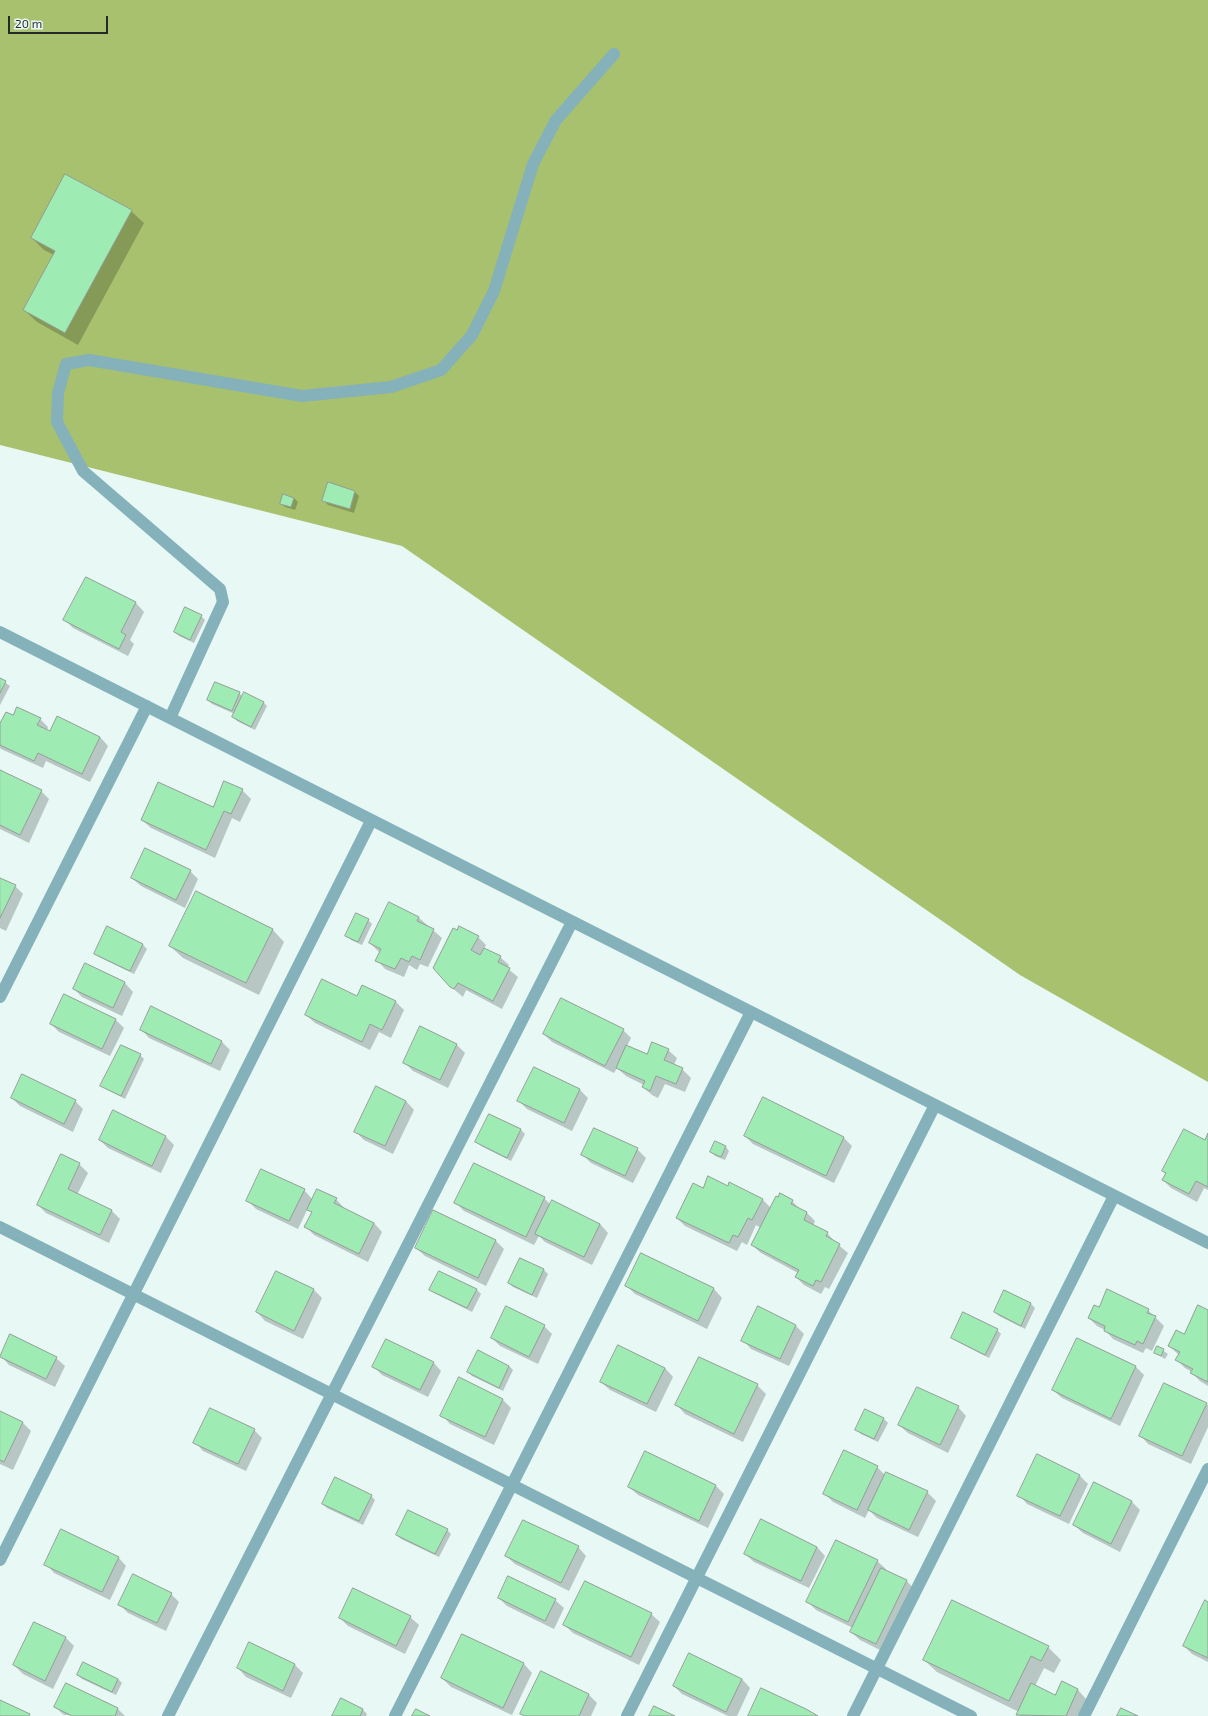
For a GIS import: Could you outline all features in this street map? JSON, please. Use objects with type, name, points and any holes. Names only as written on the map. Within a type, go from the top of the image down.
[{"type":"street","points":[[170,718],[222,602],[220,589],[83,471],[57,422],[58,393],[66,364],[89,360],[302,396],[391,387],[441,370],[472,335],[494,291],[534,164],[556,120],[614,54]]},
{"type":"street","points":[[0,632],[1208,1243]]},
{"type":"street","points":[[0,997],[147,706]]},
{"type":"street","points":[[0,1560],[371,820]]},
{"type":"street","points":[[168,1716],[572,922]]},
{"type":"street","points":[[395,1716],[751,1012]]},
{"type":"street","points":[[627,1716],[935,1105]]},
{"type":"street","points":[[853,1716],[1114,1196]]},
{"type":"street","points":[[0,1227],[971,1716]]},
{"type":"street","points":[[1084,1716],[1208,1469]]},
{"type":"green space","points":[[0,0],[1208,0],[1208,1082],[1020,975],[402,546],[0,445]]},
{"type":"building","points":[[65,174],[132,210],[65,333],[23,310],[55,251],[31,238]]},
{"type":"building","points":[[328,482],[355,491],[350,509],[322,501]]},
{"type":"building","points":[[283,494],[294,498],[291,507],[280,504]]},
{"type":"building","points":[[86,577],[136,602],[121,632],[126,635],[119,649],[63,620]]},
{"type":"building","points":[[185,607],[202,615],[190,640],[174,632]]},
{"type":"building","points":[[0,678],[6,681],[0,693]]},
{"type":"building","points":[[215,682],[240,692],[232,711],[207,700]]},
{"type":"building","points":[[244,692],[264,702],[251,727],[232,717]]},
{"type":"building","points":[[17,707],[41,718],[37,725],[50,731],[57,716],[100,737],[82,774],[38,753],[34,761],[0,745],[0,723],[6,712],[13,715]]},
{"type":"building","points":[[0,770],[42,790],[20,835],[0,825]]},
{"type":"building","points":[[224,781],[243,789],[231,814],[224,811],[206,850],[141,820],[158,782],[213,807]]},
{"type":"building","points":[[145,848],[191,870],[176,900],[131,878]]},
{"type":"building","points":[[0,878],[16,885],[0,918]]},
{"type":"building","points":[[196,891],[273,929],[246,983],[169,946]]},
{"type":"building","points":[[389,902],[419,917],[417,921],[434,929],[420,960],[412,956],[409,962],[401,958],[395,969],[375,961],[381,949],[369,943]]},
{"type":"building","points":[[356,913],[369,919],[358,942],[345,936]]},
{"type":"building","points":[[107,926],[143,944],[130,971],[94,954]]},
{"type":"building","points":[[459,926],[479,936],[471,950],[480,955],[484,948],[501,956],[498,962],[510,968],[493,1001],[458,983],[454,989],[450,987],[433,968],[453,928],[457,930]]},
{"type":"building","points":[[85,963],[125,982],[113,1008],[73,989]]},
{"type":"building","points":[[322,979],[357,996],[362,985],[396,1001],[382,1030],[370,1024],[362,1042],[305,1015]]},
{"type":"building","points":[[64,994],[116,1019],[102,1049],[50,1024]]},
{"type":"building","points":[[561,998],[624,1029],[605,1066],[543,1034]]},
{"type":"building","points":[[151,1006],[222,1041],[211,1064],[140,1030]]},
{"type":"building","points":[[420,1026],[457,1044],[440,1080],[403,1063]]},
{"type":"building","points":[[652,1042],[669,1049],[664,1060],[683,1068],[676,1084],[656,1076],[650,1091],[642,1087],[645,1081],[616,1068],[626,1045],[647,1054]]},
{"type":"building","points":[[121,1045],[141,1054],[121,1096],[100,1086]]},
{"type":"building","points":[[534,1067],[580,1089],[564,1123],[517,1101]]},
{"type":"building","points":[[22,1074],[76,1100],[64,1124],[11,1098]]},
{"type":"building","points":[[376,1086],[406,1101],[385,1146],[354,1132]]},
{"type":"building","points":[[763,1097],[844,1137],[826,1176],[744,1136]]},
{"type":"building","points":[[113,1110],[166,1136],[152,1166],[99,1140]]},
{"type":"building","points":[[489,1114],[521,1129],[507,1158],[475,1142]]},
{"type":"building","points":[[594,1128],[638,1148],[625,1176],[581,1155]]},
{"type":"building","points":[[1184,1129],[1205,1140],[1208,1133],[1208,1187],[1196,1181],[1189,1194],[1162,1180],[1166,1173],[1162,1171]]},
{"type":"building","points":[[715,1141],[726,1146],[721,1157],[710,1152]]},
{"type":"building","points":[[61,1154],[80,1163],[68,1189],[112,1210],[100,1235],[37,1205]]},
{"type":"building","points":[[474,1163],[545,1197],[526,1237],[454,1203]]},
{"type":"building","points":[[261,1169],[305,1189],[289,1221],[246,1201]]},
{"type":"building","points":[[708,1176],[728,1186],[729,1182],[763,1199],[752,1220],[748,1218],[738,1237],[733,1235],[729,1243],[676,1218],[693,1183],[703,1188]]},
{"type":"building","points":[[317,1189],[337,1198],[334,1203],[374,1223],[359,1254],[304,1227],[312,1212],[307,1210]]},
{"type":"building","points":[[780,1193],[793,1200],[791,1204],[807,1212],[804,1220],[828,1232],[826,1236],[840,1244],[821,1282],[816,1280],[813,1286],[795,1277],[799,1270],[751,1245],[776,1196],[778,1197]]},
{"type":"building","points":[[552,1200],[600,1224],[584,1257],[535,1234]]},
{"type":"building","points":[[433,1210],[496,1240],[478,1278],[415,1248]]},
{"type":"building","points":[[641,1253],[714,1288],[698,1321],[625,1286]]},
{"type":"building","points":[[520,1258],[544,1269],[532,1295],[508,1283]]},
{"type":"building","points":[[276,1271],[314,1289],[294,1331],[256,1312]]},
{"type":"building","points":[[439,1271],[477,1289],[467,1308],[429,1290]]},
{"type":"building","points":[[1107,1289],[1149,1309],[1147,1313],[1156,1316],[1143,1344],[1137,1341],[1135,1345],[1104,1331],[1105,1326],[1088,1318],[1094,1305],[1099,1307]]},
{"type":"building","points":[[1004,1290],[1031,1303],[1021,1326],[994,1312]]},
{"type":"building","points":[[1198,1305],[1208,1310],[1208,1382],[1190,1373],[1193,1369],[1175,1360],[1180,1352],[1168,1346],[1176,1330],[1184,1334]]},
{"type":"building","points":[[506,1306],[545,1325],[529,1357],[491,1338]]},
{"type":"building","points":[[758,1306],[796,1325],[780,1359],[741,1341]]},
{"type":"building","points":[[963,1312],[998,1329],[985,1355],[951,1338]]},
{"type":"building","points":[[10,1334],[57,1357],[46,1379],[0,1357]]},
{"type":"building","points":[[1077,1338],[1136,1366],[1111,1419],[1052,1390]]},
{"type":"building","points":[[386,1339],[434,1362],[420,1390],[372,1367]]},
{"type":"building","points":[[618,1345],[665,1368],[647,1404],[600,1382]]},
{"type":"building","points":[[1157,1346],[1164,1349],[1161,1356],[1154,1353]]},
{"type":"building","points":[[478,1350],[509,1366],[499,1388],[467,1372]]},
{"type":"building","points":[[699,1357],[758,1384],[734,1434],[675,1405]]},
{"type":"building","points":[[459,1377],[503,1399],[485,1437],[440,1416]]},
{"type":"building","points":[[1164,1383],[1207,1403],[1182,1456],[1139,1436]]},
{"type":"building","points":[[917,1387],[959,1406],[940,1445],[898,1425]]},
{"type":"building","points":[[210,1408],[255,1429],[238,1464],[193,1443]]},
{"type":"building","points":[[865,1409],[884,1418],[874,1439],[855,1430]]},
{"type":"building","points":[[0,1411],[23,1422],[4,1462],[0,1460]]},
{"type":"building","points":[[844,1450],[878,1466],[857,1510],[823,1494]]},
{"type":"building","points":[[645,1451],[716,1485],[699,1521],[628,1487]]},
{"type":"building","points":[[1037,1454],[1080,1475],[1060,1516],[1017,1496]]},
{"type":"building","points":[[886,1472],[928,1491],[909,1530],[868,1510]]},
{"type":"building","points":[[335,1477],[372,1495],[359,1521],[322,1504]]},
{"type":"building","points":[[1094,1482],[1132,1501],[1111,1544],[1073,1525]]},
{"type":"building","points":[[408,1510],[448,1529],[435,1554],[396,1535]]},
{"type":"building","points":[[761,1519],[817,1547],[801,1581],[744,1554]]},
{"type":"building","points":[[523,1520],[579,1546],[561,1583],[505,1556]]},
{"type":"building","points":[[61,1529],[119,1557],[102,1592],[44,1565]]},
{"type":"building","points":[[836,1540],[878,1560],[848,1622],[806,1602]]},
{"type":"building","points":[[881,1568],[907,1580],[876,1644],[850,1632]]},
{"type":"building","points":[[133,1574],[172,1593],[157,1623],[118,1605]]},
{"type":"building","points":[[508,1576],[556,1599],[545,1621],[498,1598]]},
{"type":"building","points":[[585,1581],[652,1613],[631,1657],[563,1625]]},
{"type":"building","points":[[353,1588],[411,1616],[396,1646],[339,1618]]},
{"type":"building","points":[[952,1600],[1049,1646],[1041,1661],[1031,1656],[1009,1701],[923,1660]]},
{"type":"building","points":[[1205,1600],[1208,1602],[1208,1658],[1183,1646]]},
{"type":"building","points":[[34,1622],[66,1637],[45,1681],[13,1665]]},
{"type":"building","points":[[462,1634],[524,1663],[503,1708],[441,1678]]},
{"type":"building","points":[[249,1642],[295,1664],[283,1691],[237,1668]]},
{"type":"building","points":[[689,1653],[742,1679],[726,1712],[673,1686]]},
{"type":"building","points":[[83,1662],[118,1679],[112,1692],[77,1675]]},
{"type":"building","points":[[541,1671],[589,1694],[579,1716],[525,1716],[520,1714]]},
{"type":"building","points":[[1062,1681],[1078,1689],[1066,1716],[1016,1715],[1031,1683],[1055,1695]]},
{"type":"building","points":[[66,1683],[118,1708],[115,1716],[72,1716],[54,1707]]},
{"type":"building","points":[[761,1688],[806,1709],[818,1716],[748,1716]]},
{"type":"building","points":[[341,1698],[363,1709],[360,1716],[332,1716]]},
{"type":"building","points":[[0,1700],[30,1714],[29,1716],[0,1716]]},
{"type":"building","points":[[654,1706],[675,1716],[649,1716]]},
{"type":"building","points":[[1121,1708],[1138,1716],[1117,1716]]},
{"type":"building","points":[[416,1709],[430,1716],[412,1716]]}]
